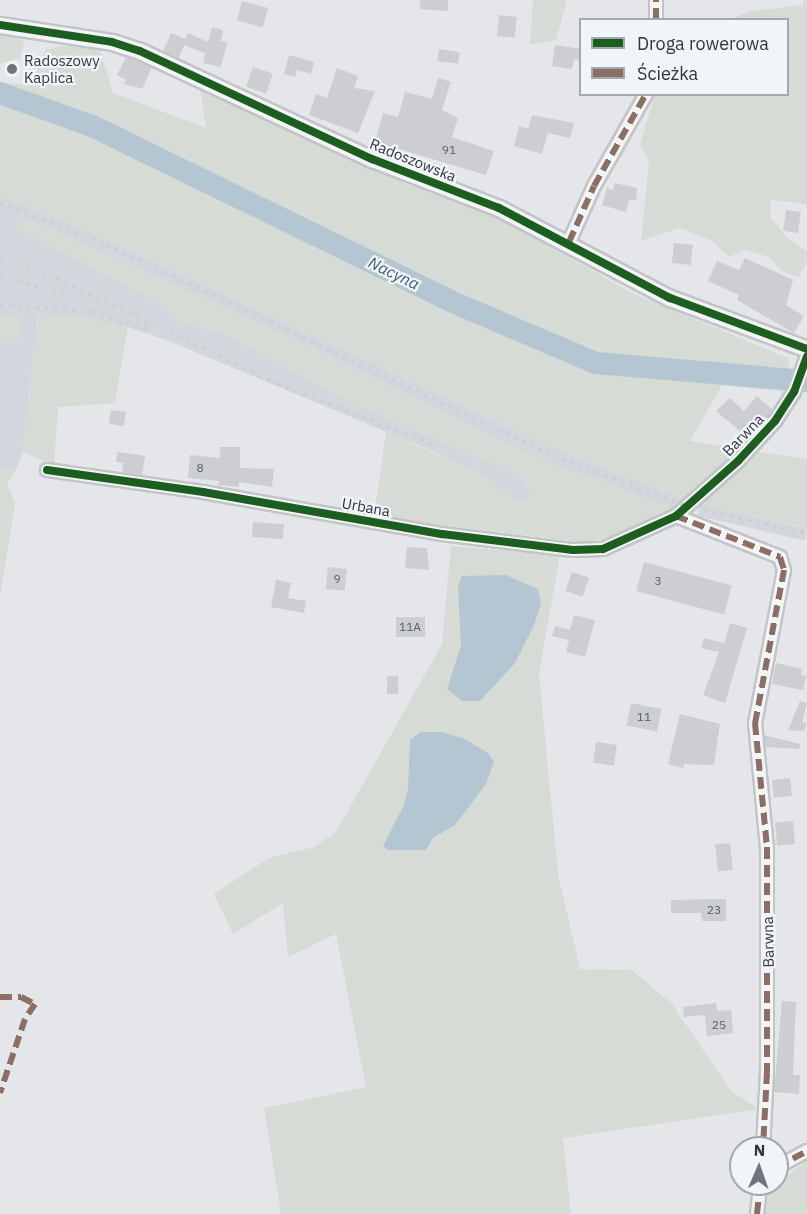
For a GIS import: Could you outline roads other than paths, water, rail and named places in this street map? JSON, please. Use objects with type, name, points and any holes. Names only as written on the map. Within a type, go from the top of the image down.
[{"type":"street","points":[[656,0],[656,18]]},
{"type":"street","name":"Radoszowska","points":[[0,25],[112,42],[140,51],[372,159],[499,208],[569,242],[621,275],[670,298],[807,349]]},
{"type":"street","points":[[569,242],[594,186],[645,96]]},
{"type":"street","name":"Barwna","points":[[764,1136],[767,1072],[767,869],[755,723],[784,570],[780,557],[676,516],[738,461],[775,421],[794,392],[807,356]]},
{"type":"street","name":"Urbana","points":[[46,470],[203,492],[442,534],[573,550],[612,546],[676,516]]},
{"type":"street","points":[[789,1161],[807,1151]]},
{"type":"street","points":[[758,1214],[759,1196]]},
{"type":"water","points":[[506,575],[538,589],[541,604],[534,625],[515,663],[480,701],[462,701],[447,689],[461,645],[458,587],[462,576]]},
{"type":"water","points":[[421,732],[442,732],[465,739],[488,753],[494,762],[486,784],[455,825],[433,838],[426,850],[388,850],[383,846],[404,805],[408,788],[410,740]]},
{"type":"waterway","name":"Nacyna","points":[[0,93],[92,126],[448,300],[596,363],[807,381]]},
{"type":"railway","points":[[0,203],[107,245],[554,456],[686,506],[807,533]]},
{"type":"railway","points":[[0,261],[56,278],[278,384],[437,446]]},
{"type":"railway","points":[[0,277],[87,299]]},
{"type":"railway","points":[[0,305],[92,312],[147,329]]},
{"type":"place","name":"Radoszowy Kaplica","points":[[12,69]]}]
